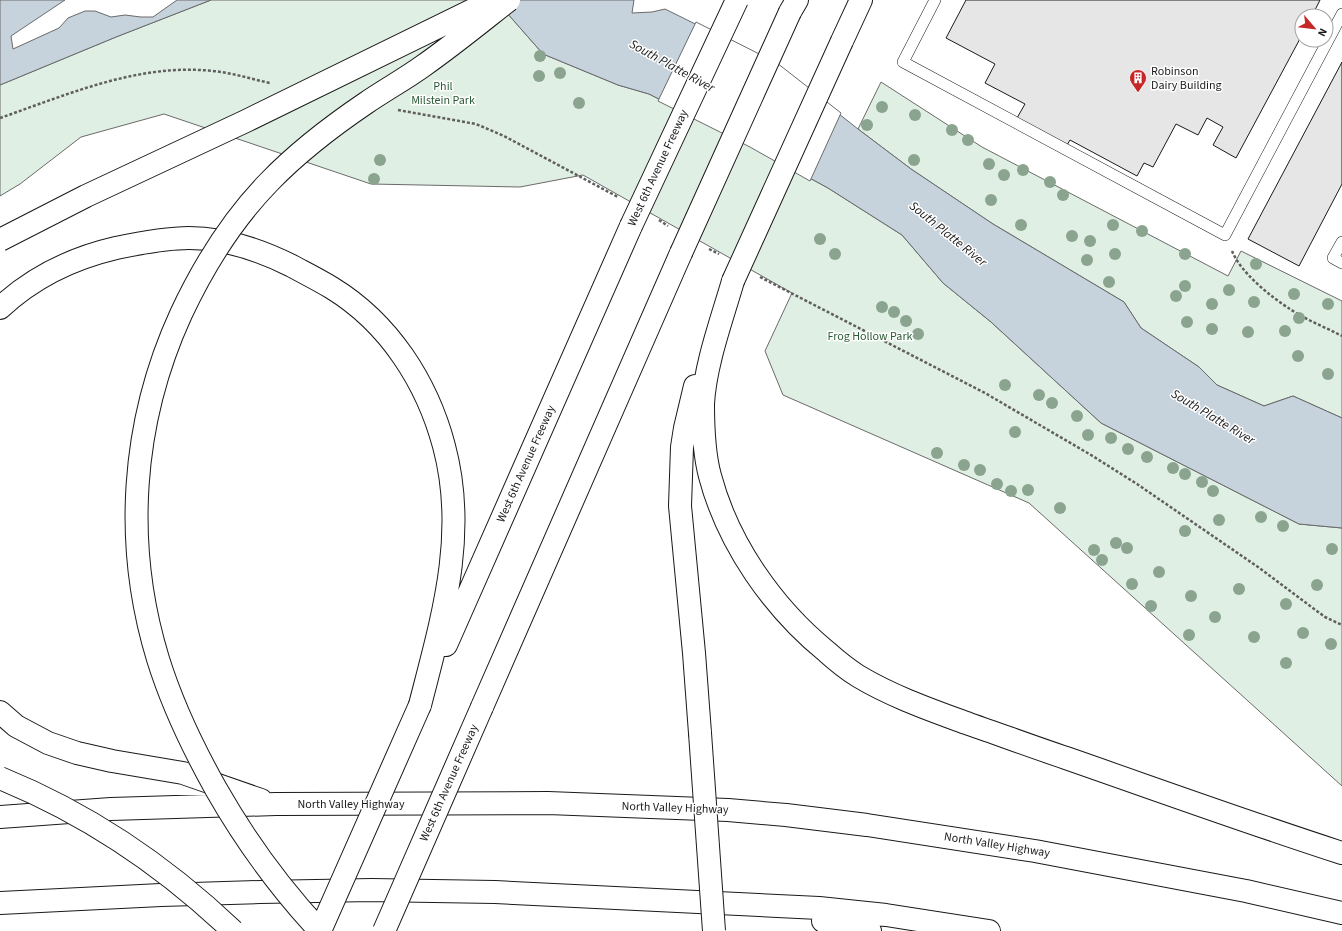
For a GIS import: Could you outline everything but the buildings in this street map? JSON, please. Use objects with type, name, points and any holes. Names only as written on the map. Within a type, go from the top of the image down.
[{"type":"highway","points":[[0,240],[86,196],[246,121],[493,0]]},
{"type":"highway","points":[[320,931],[258,856],[232,816],[199,758],[176,709],[164,678],[145,609],[138,556],[136,510],[138,479],[146,414],[158,371],[194,288],[218,246],[246,208],[260,192],[285,167],[327,131],[367,102],[424,65],[510,0]]},
{"type":"highway","name":"West 6th Avenue Freeway","points":[[320,931],[631,226],[737,0]]},
{"type":"highway","points":[[714,931],[694,653],[680,506],[682,447],[692,398],[698,378],[733,281],[861,0]]},
{"type":"highway","name":"West 6th Avenue Freeway","points":[[384,931],[681,253],[794,4]]},
{"type":"highway","points":[[0,308],[15,295],[40,278],[87,257],[138,243],[165,239],[190,238],[237,244],[285,263],[332,288],[352,302],[386,334],[415,374],[436,421],[444,446],[454,505],[454,537],[444,608],[420,705]]},
{"type":"highway","points":[[733,281],[710,360],[703,402],[704,442],[709,475],[722,511],[737,543],[758,576],[780,606],[803,632],[839,663],[855,674],[900,698],[1046,751],[1342,853]]},
{"type":"highway","points":[[0,712],[16,726],[41,739],[77,753],[112,761],[183,773],[276,804]]},
{"type":"highway","points":[[0,778],[55,804],[114,837],[174,880],[233,931]]},
{"type":"highway","name":"North Valley Highway","points":[[0,817],[111,808],[276,804],[548,803],[728,810],[786,815],[867,825],[1035,851],[1246,891],[1342,913]]},
{"type":"highway","points":[[0,903],[161,895],[372,890],[495,892],[819,908],[886,915],[989,931]]},
{"type":"highway","points":[[744,904],[870,931]]},
{"type":"lane","points":[[935,0],[903,62],[1225,235],[1342,14]]},
{"type":"lane","points":[[1342,242],[1333,258],[1342,262]]},
{"type":"path","points":[[1225,235],[1236,261],[1256,283],[1290,309],[1342,336]]},
{"type":"green space","name":"Frog Hollow Park","points":[[211,0],[478,0],[507,13],[543,54],[618,85],[649,94],[751,146],[828,188],[902,235],[943,283],[991,322],[1101,423],[1299,524],[1342,528],[1342,786],[1029,503],[783,395],[765,351],[792,293],[583,175],[520,187],[371,184],[164,114],[81,137],[20,184],[0,196],[0,85]]},
{"type":"green space","points":[[881,82],[982,147],[1228,276],[1241,251],[1342,301],[1342,418],[1293,396],[1264,406],[1217,385],[1199,367],[1141,328],[1124,302],[993,224],[911,169],[858,129]]},
{"type":"water","points":[[0,0],[65,0],[11,36],[13,49],[59,28],[68,18],[85,11],[95,11],[111,17],[125,15],[153,17],[177,0],[211,0],[0,85]]},
{"type":"water","name":"South Platte River","points":[[478,0],[634,0],[632,13],[652,12],[665,9],[776,64],[911,169],[993,224],[1124,302],[1141,328],[1199,367],[1217,385],[1264,406],[1293,396],[1342,418],[1342,528],[1299,524],[1101,423],[991,322],[943,283],[902,235],[828,188],[751,146],[649,94],[618,85],[543,54],[507,13]]},
{"type":"pier","points":[[696,22],[777,63],[841,113],[810,181],[750,147],[658,101]]},
{"type":"place","name":"Robinson Dairy Building","points":[[1138,93]]},
{"type":"park label","name":"Phil Milstein Park","points":[[443,93]]}]
